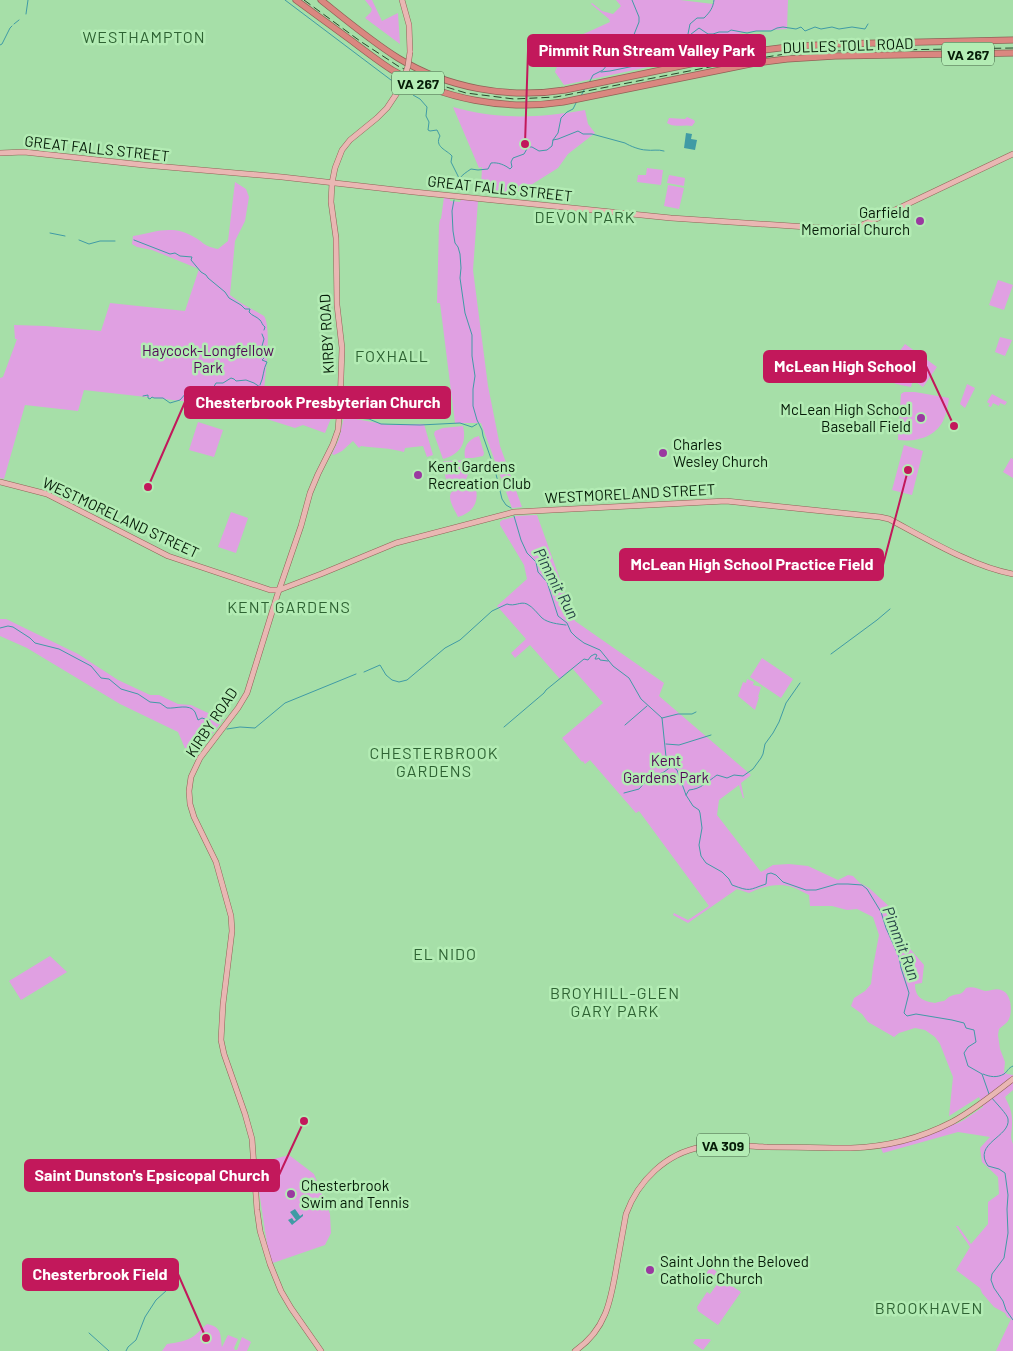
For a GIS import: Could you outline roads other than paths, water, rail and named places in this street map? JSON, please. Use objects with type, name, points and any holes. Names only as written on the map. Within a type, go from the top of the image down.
[{"type":"highway","name":"DULLES TOLL ROAD","points":[[296,0],[386,66],[412,80],[462,97],[496,103],[563,102],[755,63],[787,59],[835,56],[1013,53]]},
{"type":"highway","name":"DULLES TOLL ROAD","points":[[321,0],[388,51],[413,66],[439,78],[472,87],[509,92],[548,92],[571,89],[748,52],[788,47],[833,44],[1013,40]]},
{"type":"main road","name":"KIRBY ROAD","points":[[321,1351],[291,1309],[281,1291],[260,1231],[252,1139],[221,1040],[222,1004],[232,931],[231,916],[216,862],[197,825],[191,810],[189,797],[191,777],[196,764],[246,695],[314,483],[336,437],[339,422],[342,348],[337,305],[336,238],[332,208],[332,183],[337,162],[345,146],[387,108],[401,87],[408,66],[410,52],[409,25],[402,0]]},
{"type":"main road","name":"GREAT FALLS STREET","points":[[0,153],[24,152],[664,217],[837,230],[856,227],[870,222],[1013,154]]},
{"type":"main road","name":"WESTMORELAND STREET","points":[[0,482],[47,494],[176,559],[270,590],[279,590],[396,544],[509,513],[720,501],[880,517],[888,519],[951,551],[990,568],[1013,574]]},
{"type":"main road","name":"VA 309","points":[[575,1351],[595,1333],[607,1311],[626,1214],[631,1201],[650,1175],[668,1160],[689,1150],[712,1146],[851,1148],[882,1146],[914,1138],[962,1116],[1013,1079]]},
{"type":"water","points":[[686,133],[692,134],[691,139],[697,140],[695,150],[684,148]]},
{"type":"water","points":[[295,1209],[300,1216],[303,1214],[303,1216],[292,1225],[288,1220],[292,1218],[294,1221],[296,1220],[290,1212]]},
{"type":"waterway","points":[[26,14],[28,0]]},
{"type":"waterway","points":[[285,0],[391,80]]},
{"type":"waterway","name":"Pimmit Run","points":[[589,83],[593,75],[603,70],[607,65],[611,54],[631,42],[639,22],[639,17],[632,0]]},
{"type":"waterway","points":[[688,34],[690,24],[697,18],[704,18],[711,10],[714,0]]},
{"type":"waterway","points":[[14,24],[19,20]]},
{"type":"waterway","points":[[601,72],[678,57],[682,41],[699,28],[708,34],[713,34],[731,30],[747,33],[771,31],[783,27],[796,29],[801,27],[805,31],[815,27],[821,29],[832,27],[839,29],[852,27],[865,29],[868,24]]},
{"type":"waterway","points":[[0,45],[12,26]]},
{"type":"waterway","name":"Pimmit Run","points":[[581,96],[585,88]]},
{"type":"waterway","points":[[410,89],[413,95],[420,99],[427,107],[428,130],[437,130],[440,136],[440,146],[452,156],[451,162],[459,178]]},
{"type":"waterway","name":"Pimmit Run","points":[[455,191],[460,178],[471,169],[488,169],[491,163],[501,164],[510,169],[513,158],[524,154],[528,147],[539,151],[547,150],[552,146],[553,140],[558,133],[561,118],[573,109],[577,101]]},
{"type":"waterway","points":[[553,140],[578,131],[583,134],[592,134],[625,143],[632,147],[664,151]]},
{"type":"waterway","name":"Pimmit Run","points":[[454,200],[452,211],[453,231],[455,243],[460,254],[460,278],[465,313],[472,335],[472,356],[475,376],[473,406],[495,470],[502,499],[511,508]]},
{"type":"waterway","points":[[50,233],[65,236]]},
{"type":"waterway","points":[[79,240],[89,244],[100,241],[115,241]]},
{"type":"waterway","points":[[134,240],[170,254],[175,253],[180,256],[192,257],[191,260],[201,272],[225,292],[229,298],[245,309],[250,309],[249,312],[261,321],[265,327],[264,330]]},
{"type":"waterway","points":[[260,385],[267,362],[262,360],[266,356],[267,347],[262,348],[264,339],[262,334]]},
{"type":"waterway","points":[[143,396],[148,395],[150,399],[152,397],[163,398],[170,403],[180,400],[187,392],[192,393],[198,388],[212,390],[216,383],[223,383],[231,378],[236,381],[246,380],[254,383],[269,393],[309,402],[320,412],[333,416]]},
{"type":"waterway","points":[[345,417],[369,419],[381,424],[460,423],[472,427],[477,424]]},
{"type":"waterway","name":"Pimmit Run","points":[[514,516],[527,553],[536,562],[538,572],[547,582],[558,616],[567,623],[571,632],[576,637],[600,650],[613,666],[629,678],[641,699],[662,718],[666,757],[677,770],[686,795],[700,813],[702,828],[699,845],[701,856],[706,863],[722,872],[732,885],[746,889],[766,884],[767,874],[771,873],[783,882],[806,890],[816,890],[837,884],[862,885],[867,889],[881,912],[899,957],[909,993],[904,1013],[907,1016],[916,1014],[952,1020],[964,1023],[966,1028],[974,1030],[976,1042],[968,1047],[964,1053],[968,1066],[982,1074],[989,1094]]},
{"type":"waterway","points":[[364,672],[380,665],[386,675],[392,680],[399,682],[407,680],[445,648],[460,640],[492,611],[507,604],[527,604],[544,620],[566,625]]},
{"type":"waterway","points":[[831,654],[890,609]]},
{"type":"waterway","points":[[0,628],[13,627],[35,643],[59,649],[91,666],[101,678],[109,679],[121,689],[138,694],[150,702],[160,703],[167,708],[190,708],[193,709],[198,720],[213,718],[217,723]]},
{"type":"waterway","points":[[504,727],[584,659],[588,660],[595,654],[597,655],[595,659],[599,658],[600,660],[608,661]]},
{"type":"waterway","points":[[227,729],[240,727],[255,728],[285,703],[356,674]]},
{"type":"waterway","points":[[686,795],[689,790],[700,787],[717,775],[727,778],[734,775],[743,776],[753,769],[761,758],[765,744],[779,722],[786,703],[800,683]]},
{"type":"waterway","points":[[625,725],[647,706]]},
{"type":"waterway","points":[[662,718],[696,712]]},
{"type":"waterway","points":[[666,744],[679,745],[711,735]]},
{"type":"waterway","points":[[624,793],[639,789],[648,779],[672,766]]},
{"type":"waterway","points":[[983,1074],[999,1076],[1013,1066]]},
{"type":"waterway","name":"Pimmit Run","points":[[991,1097],[1008,1119],[1004,1131],[988,1146],[984,1158],[988,1166],[1005,1173],[1008,1195],[1008,1233],[1004,1258],[992,1274],[991,1280],[1013,1320]]},
{"type":"waterway","points":[[126,1351],[136,1340],[145,1317],[156,1300],[167,1290]]},
{"type":"waterway","points":[[89,1333],[109,1351]]},
{"type":"railway","points":[[304,0],[360,41],[398,66],[420,77],[466,93],[514,99],[556,97],[785,54],[831,51],[1013,48]]},
{"type":"place","name":"Pimmit Run Stream Valley Park","points":[[525,144]]},
{"type":"place","name":"Garfield Memorial Church","points":[[920,221]]},
{"type":"place","name":"McLean High School Baseball Field","points":[[921,418]]},
{"type":"place","name":"McLean High School","points":[[954,426]]},
{"type":"place","name":"Charles Wesley Church","points":[[663,453]]},
{"type":"place","name":"McLean High School Practice Field","points":[[908,470]]},
{"type":"place","name":"Kent Gardens Recreation Club","points":[[418,475]]},
{"type":"place","name":"Chesterbrook Presbyterian Church","points":[[148,487]]},
{"type":"place","name":"Saint Dunston's Epsicopal Church","points":[[304,1121]]},
{"type":"place","name":"Chesterbrook Swim and Tennis","points":[[291,1194]]},
{"type":"place","name":"Saint John the Beloved Catholic Church","points":[[650,1270]]},
{"type":"place","name":"Chesterbrook Field","points":[[206,1338]]},
{"type":"district","name":"WESTHAMPTON","points":[[144,36]]},
{"type":"district","name":"DEVON PARK","points":[[585,216]]},
{"type":"district","name":"FOXHALL","points":[[392,355]]},
{"type":"district","name":"KENT GARDENS","points":[[289,606]]},
{"type":"district","name":"CHESTERBROOK GARDENS","points":[[434,761]]},
{"type":"district","name":"EL NIDO","points":[[445,953]]},
{"type":"district","name":"BROYHILL-GLEN GARY PARK","points":[[615,1001]]},
{"type":"district","name":"BROOKHAVEN","points":[[929,1307]]},
{"type":"park label","name":"Haycock-Longfellow Park","points":[[208,358]]},
{"type":"park label","name":"Kent Gardens Park","points":[[666,768]]}]
